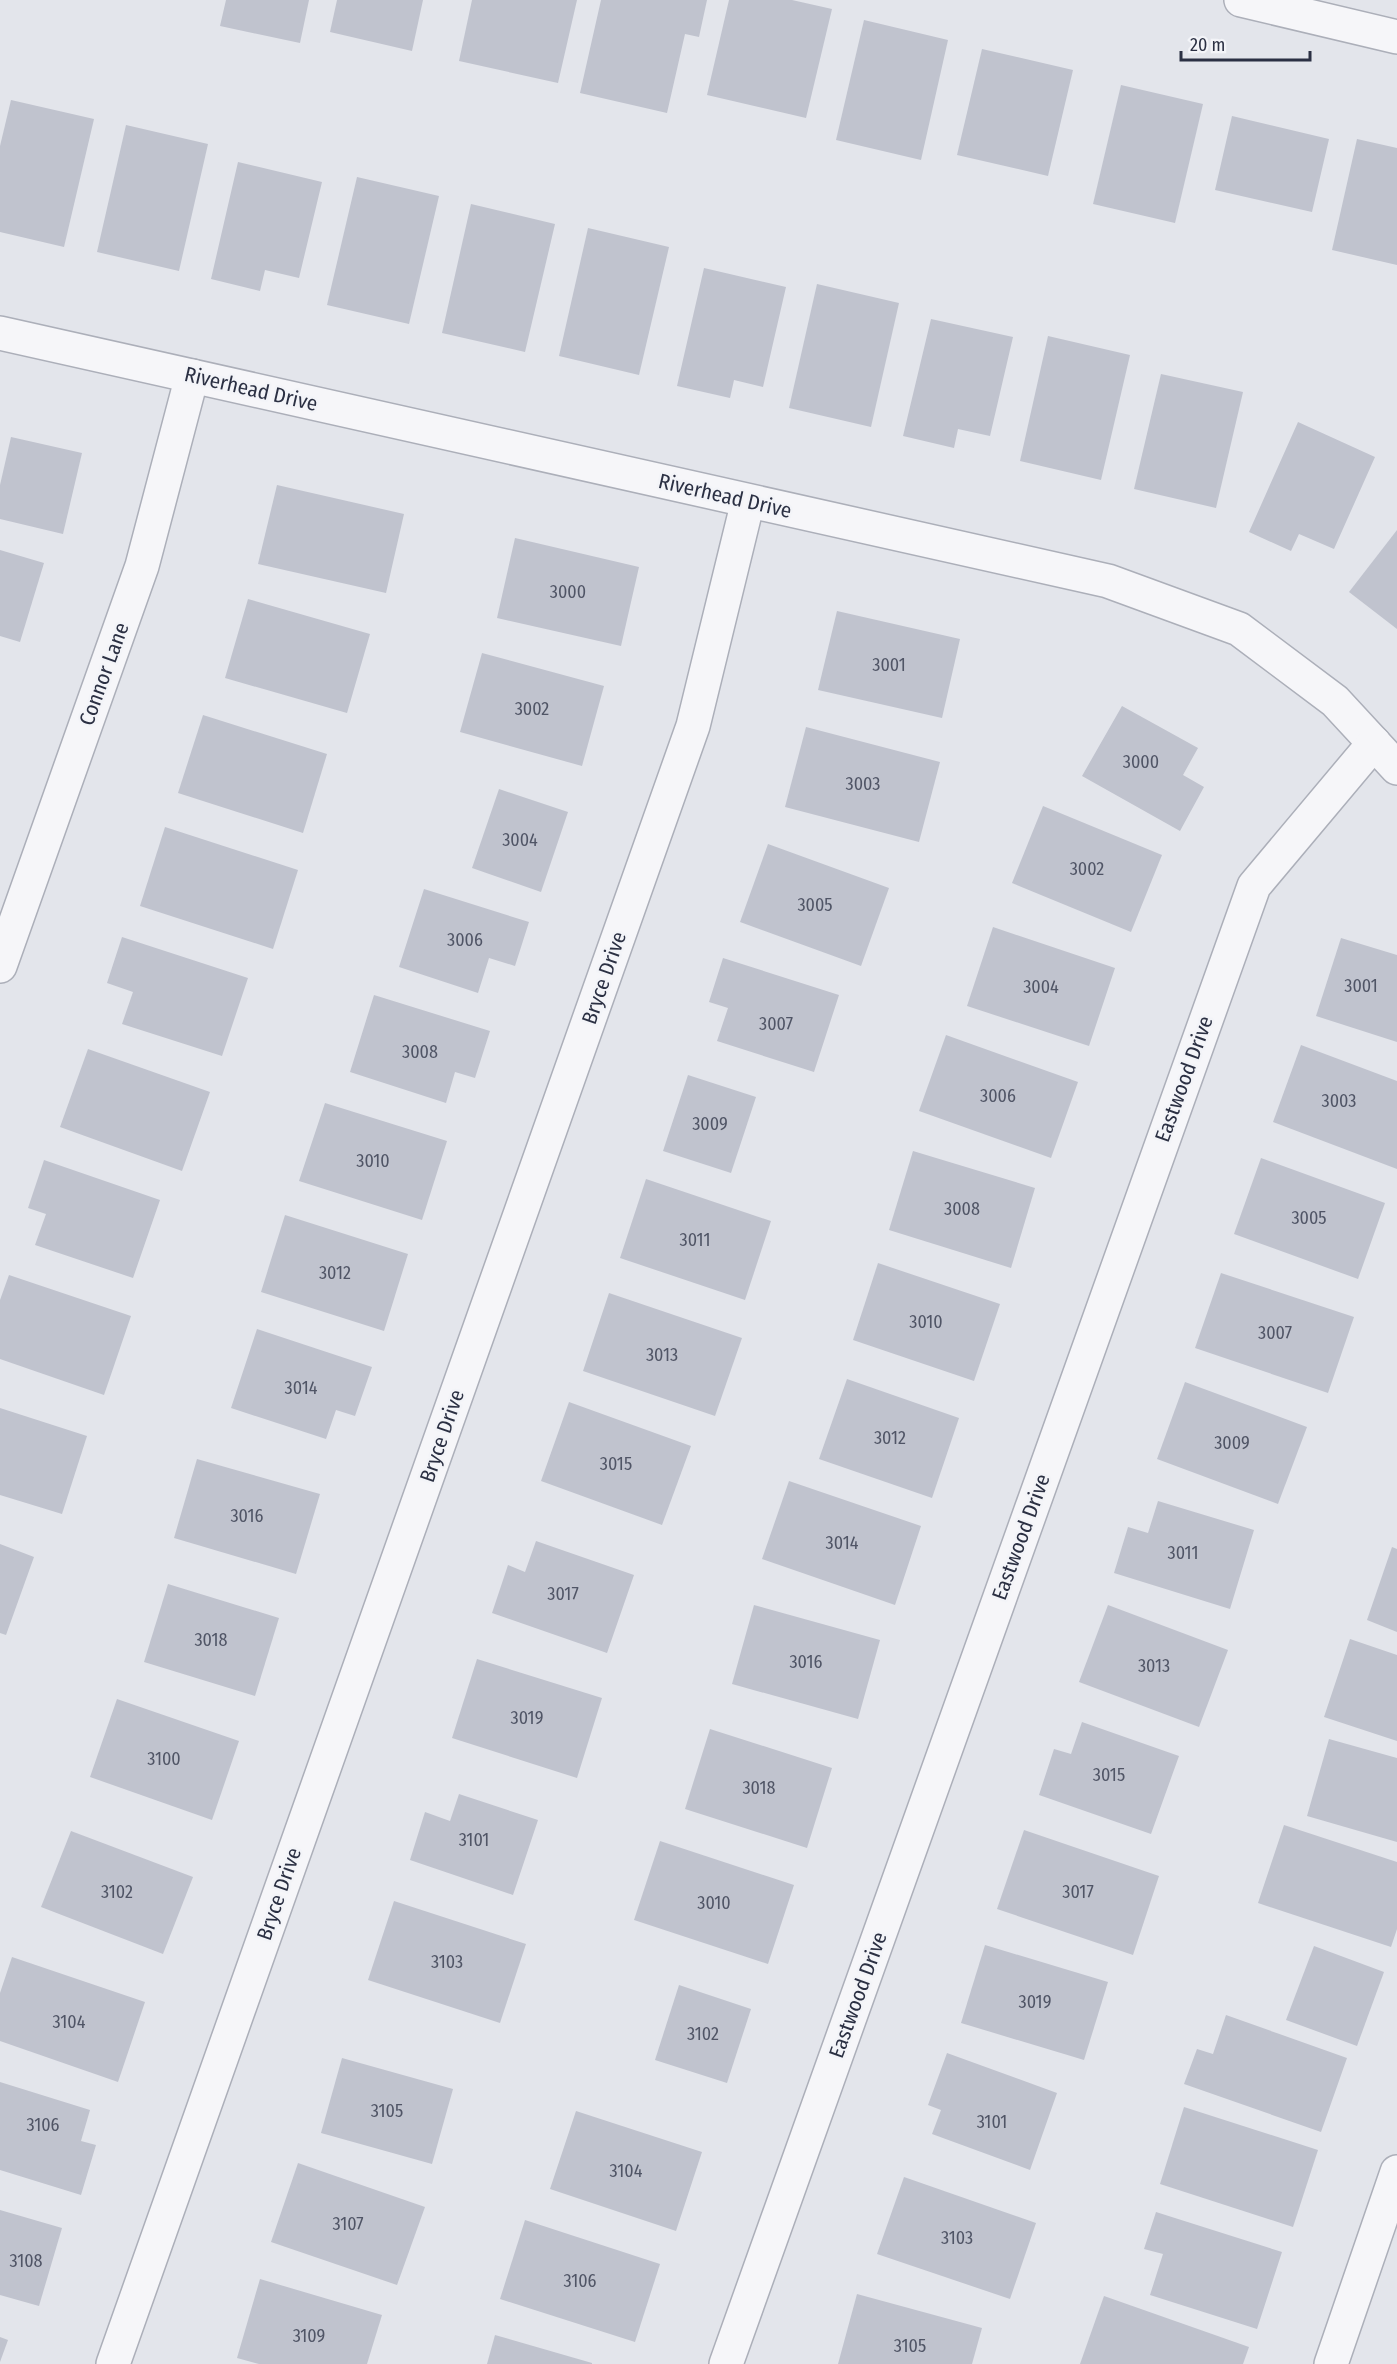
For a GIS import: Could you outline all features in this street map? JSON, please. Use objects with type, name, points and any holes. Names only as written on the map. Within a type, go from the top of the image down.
[{"type":"street","points":[[1241,0],[1312,8],[1397,37]]},
{"type":"street","name":"Riverhead Drive","points":[[0,333],[1108,581],[1239,628],[1335,701],[1397,768]]},
{"type":"street","name":"Connor Lane","points":[[0,966],[142,566],[192,376]]},
{"type":"street","name":"Bryce Drive","points":[[113,2364],[693,726],[748,501]]},
{"type":"street","name":"Eastwood Drive","points":[[726,2364],[1254,886],[1374,743]]},
{"type":"street","points":[[1331,2364],[1397,2172]]},
{"type":"building","points":[[226,0],[309,0],[300,43],[220,26]]},
{"type":"building","points":[[337,0],[423,0],[412,51],[330,32]]},
{"type":"building","points":[[472,0],[577,0],[558,83],[459,61]]},
{"type":"building","points":[[601,0],[707,0],[699,37],[685,34],[667,113],[580,93]]},
{"type":"building","points":[[729,0],[792,0],[832,9],[806,118],[707,95]]},
{"type":"building","points":[[864,20],[948,40],[921,160],[836,140]]},
{"type":"building","points":[[982,49],[1073,70],[1048,176],[957,155]]},
{"type":"building","points":[[1121,85],[1203,104],[1175,223],[1093,204]]},
{"type":"building","points":[[11,100],[94,119],[64,247],[0,232],[0,146]]},
{"type":"building","points":[[1232,116],[1329,139],[1312,212],[1215,190]]},
{"type":"building","points":[[126,125],[208,144],[179,271],[97,252]]},
{"type":"building","points":[[1357,139],[1397,148],[1397,265],[1332,250]]},
{"type":"building","points":[[238,162],[322,182],[299,278],[265,270],[260,291],[211,279]]},
{"type":"building","points":[[357,177],[439,196],[409,324],[327,305]]},
{"type":"building","points":[[471,204],[555,224],[525,352],[442,333]]},
{"type":"building","points":[[588,228],[669,247],[639,375],[559,356]]},
{"type":"building","points":[[704,268],[786,287],[763,387],[734,380],[730,398],[677,386]]},
{"type":"building","points":[[817,284],[899,303],[871,427],[789,408]]},
{"type":"building","points":[[931,319],[1013,337],[990,436],[958,429],[954,448],[903,436]]},
{"type":"building","points":[[1048,336],[1130,355],[1101,480],[1020,461]]},
{"type":"building","points":[[1161,374],[1243,392],[1216,508],[1134,489]]},
{"type":"building","points":[[1298,422],[1375,457],[1334,549],[1299,534],[1291,551],[1249,532]]},
{"type":"building","points":[[11,437],[82,453],[63,534],[0,519],[0,485]]},
{"type":"building","points":[[277,485],[404,514],[386,593],[258,564]]},
{"type":"building","points":[[1397,530],[1397,629],[1349,592]]},
{"type":"building","points":[[515,538],[639,567],[621,646],[497,618]]},
{"type":"building","points":[[0,550],[44,563],[20,642],[0,636]]},
{"type":"building","points":[[248,599],[370,634],[347,713],[225,678]]},
{"type":"building","points":[[837,611],[960,639],[942,718],[818,690]]},
{"type":"building","points":[[482,653],[604,686],[582,766],[460,732]]},
{"type":"building","points":[[1122,706],[1198,748],[1183,775],[1204,787],[1180,831],[1082,776]]},
{"type":"building","points":[[203,715],[327,754],[303,833],[178,793]]},
{"type":"building","points":[[806,727],[940,762],[919,842],[785,807]]},
{"type":"building","points":[[499,789],[568,812],[541,892],[472,868]]},
{"type":"building","points":[[1043,806],[1162,855],[1131,932],[1012,883]]},
{"type":"building","points":[[165,827],[298,870],[273,949],[140,906]]},
{"type":"building","points":[[768,844],[889,888],[861,966],[740,922]]},
{"type":"building","points":[[424,889],[529,922],[515,966],[489,958],[478,993],[399,967]]},
{"type":"building","points":[[993,927],[1115,968],[1089,1046],[967,1006]]},
{"type":"building","points":[[122,937],[248,978],[222,1056],[122,1024],[133,992],[107,983]]},
{"type":"building","points":[[1341,938],[1397,955],[1397,1042],[1316,1016]]},
{"type":"building","points":[[723,958],[839,995],[814,1072],[717,1041],[728,1008],[709,1002]]},
{"type":"building","points":[[374,995],[490,1031],[475,1078],[455,1072],[446,1103],[350,1072]]},
{"type":"building","points":[[946,1035],[1078,1082],[1051,1158],[919,1111]]},
{"type":"building","points":[[1301,1045],[1397,1081],[1397,1169],[1273,1122]]},
{"type":"building","points":[[88,1049],[210,1092],[182,1171],[60,1127]]},
{"type":"building","points":[[688,1075],[756,1097],[731,1173],[663,1151]]},
{"type":"building","points":[[325,1103],[447,1141],[422,1220],[299,1181]]},
{"type":"building","points":[[913,1151],[1035,1188],[1011,1268],[889,1230]]},
{"type":"building","points":[[1261,1158],[1385,1203],[1358,1279],[1234,1234]]},
{"type":"building","points":[[44,1160],[160,1200],[133,1278],[35,1245],[46,1214],[28,1208]]},
{"type":"building","points":[[646,1179],[771,1221],[745,1300],[620,1258]]},
{"type":"building","points":[[285,1215],[408,1254],[384,1331],[261,1292]]},
{"type":"building","points":[[878,1263],[1000,1304],[974,1381],[853,1340]]},
{"type":"building","points":[[1221,1273],[1354,1317],[1328,1393],[1195,1348]]},
{"type":"building","points":[[9,1275],[131,1316],[104,1395],[0,1359],[0,1300]]},
{"type":"building","points":[[609,1293],[742,1338],[715,1416],[583,1371]]},
{"type":"building","points":[[257,1329],[372,1367],[355,1416],[336,1410],[326,1439],[231,1408]]},
{"type":"building","points":[[847,1379],[959,1418],[932,1498],[819,1459]]},
{"type":"building","points":[[1185,1382],[1307,1427],[1278,1504],[1157,1459]]},
{"type":"building","points":[[569,1402],[691,1446],[662,1525],[541,1481]]},
{"type":"building","points":[[0,1408],[87,1436],[62,1514],[0,1495]]},
{"type":"building","points":[[197,1459],[320,1494],[296,1574],[174,1538]]},
{"type":"building","points":[[789,1481],[921,1526],[895,1605],[762,1559]]},
{"type":"building","points":[[1158,1501],[1254,1530],[1230,1609],[1114,1573],[1128,1527],[1148,1533]]},
{"type":"building","points":[[536,1541],[634,1575],[607,1653],[492,1613],[508,1565],[525,1572]]},
{"type":"building","points":[[0,1544],[34,1557],[6,1635],[0,1633]]},
{"type":"building","points":[[1392,1547],[1397,1549],[1397,1632],[1367,1620]]},
{"type":"building","points":[[168,1584],[279,1618],[255,1696],[144,1662]]},
{"type":"building","points":[[754,1605],[880,1640],[858,1719],[732,1684]]},
{"type":"building","points":[[1108,1605],[1228,1650],[1199,1727],[1079,1682]]},
{"type":"building","points":[[1350,1639],[1397,1655],[1397,1741],[1324,1717]]},
{"type":"building","points":[[477,1659],[602,1698],[577,1778],[452,1738]]},
{"type":"building","points":[[117,1699],[239,1741],[212,1820],[90,1777]]},
{"type":"building","points":[[1082,1722],[1179,1756],[1151,1834],[1039,1795],[1054,1749],[1071,1754]]},
{"type":"building","points":[[710,1729],[832,1768],[807,1848],[685,1809]]},
{"type":"building","points":[[1329,1739],[1397,1758],[1397,1842],[1307,1816]]},
{"type":"building","points":[[459,1794],[538,1820],[513,1895],[410,1860],[425,1812],[450,1821]]},
{"type":"building","points":[[1284,1825],[1397,1862],[1397,1929],[1391,1947],[1258,1903]]},
{"type":"building","points":[[1024,1830],[1159,1876],[1133,1955],[997,1909]]},
{"type":"building","points":[[71,1831],[193,1877],[163,1954],[41,1907]]},
{"type":"building","points":[[660,1841],[794,1885],[768,1964],[634,1920]]},
{"type":"building","points":[[394,1901],[526,1944],[500,2023],[368,1980]]},
{"type":"building","points":[[985,1945],[1108,1982],[1084,2060],[961,2023]]},
{"type":"building","points":[[1314,1946],[1384,1972],[1357,2046],[1286,2020]]},
{"type":"building","points":[[12,1957],[145,2002],[118,2082],[0,2041],[0,1993]]},
{"type":"building","points":[[679,1985],[751,2009],[727,2083],[655,2060]]},
{"type":"building","points":[[1226,2015],[1347,2058],[1321,2132],[1184,2084],[1197,2049],[1213,2054]]},
{"type":"building","points":[[947,2053],[1057,2093],[1030,2170],[932,2134],[941,2110],[928,2105]]},
{"type":"building","points":[[342,2058],[453,2089],[432,2164],[321,2133]]},
{"type":"building","points":[[0,2082],[90,2110],[81,2141],[96,2145],[81,2195],[0,2170]]},
{"type":"building","points":[[1184,2107],[1318,2150],[1293,2227],[1160,2184]]},
{"type":"building","points":[[576,2111],[702,2152],[676,2231],[550,2189]]},
{"type":"building","points":[[298,2163],[425,2207],[397,2285],[271,2242]]},
{"type":"building","points":[[904,2177],[1036,2223],[1010,2299],[877,2254]]},
{"type":"building","points":[[0,2210],[62,2228],[39,2306],[0,2295]]},
{"type":"building","points":[[1156,2212],[1282,2252],[1257,2329],[1150,2295],[1163,2254],[1144,2249]]},
{"type":"building","points":[[525,2220],[660,2264],[635,2342],[500,2299]]},
{"type":"building","points":[[260,2279],[382,2315],[367,2364],[259,2364],[237,2358]]},
{"type":"building","points":[[857,2294],[982,2328],[972,2364],[838,2364]]},
{"type":"building","points":[[1104,2296],[1249,2347],[1243,2364],[1080,2364]]},
{"type":"building","points":[[495,2335],[592,2363],[592,2364],[487,2364]]},
{"type":"building","points":[[0,2337],[8,2340],[0,2362]]}]
